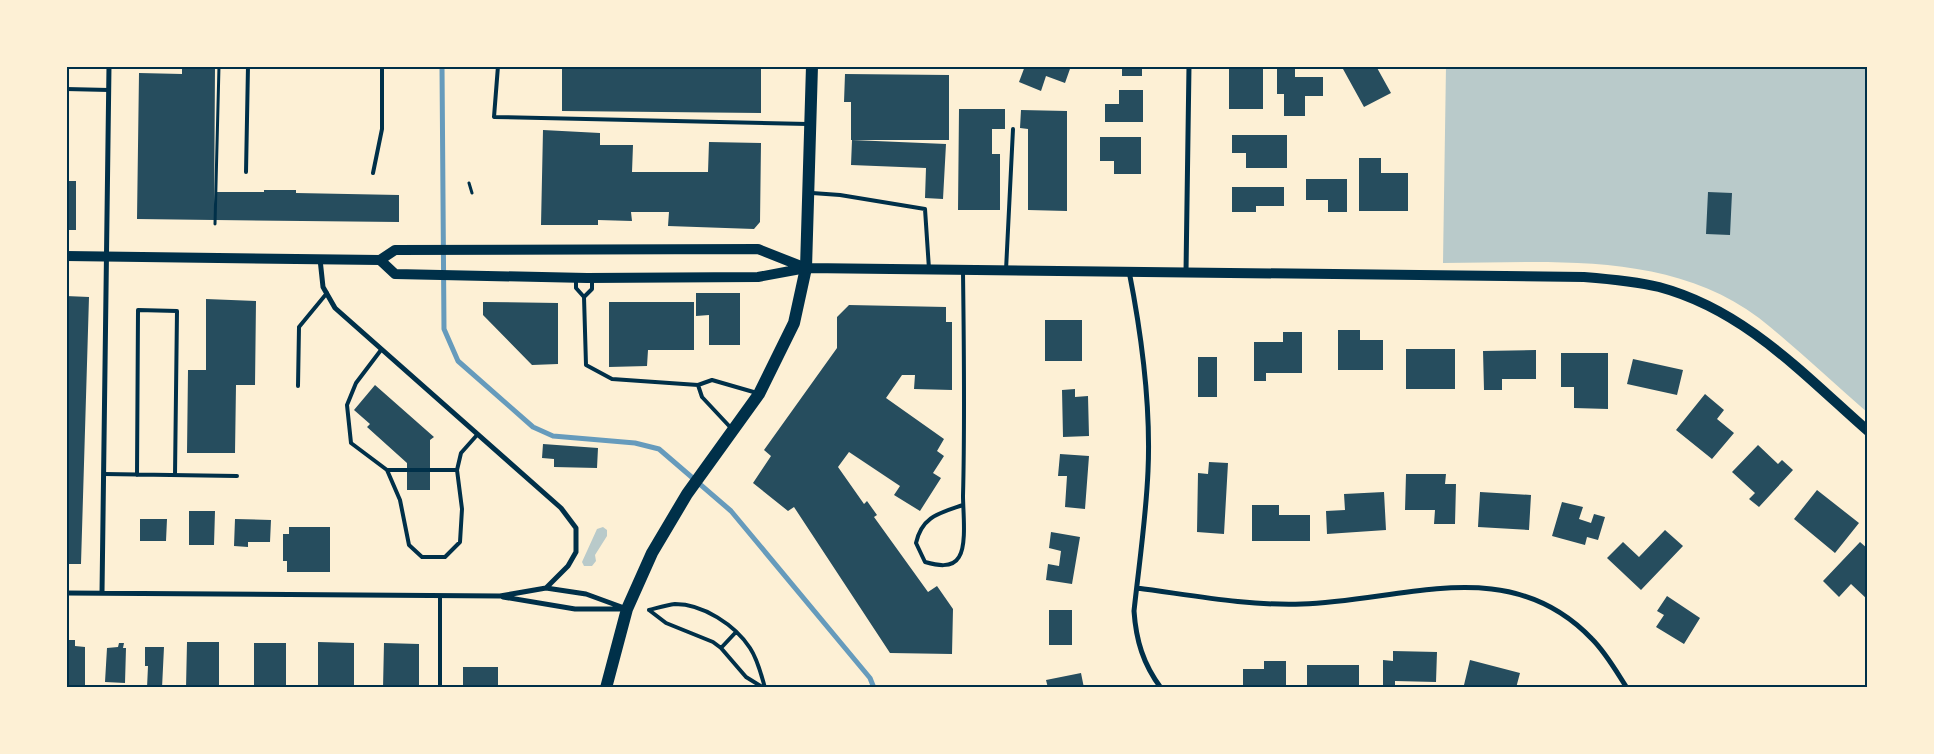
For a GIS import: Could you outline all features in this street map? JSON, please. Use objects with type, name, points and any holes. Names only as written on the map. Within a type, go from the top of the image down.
[{"type":"main road","points":[[606,688],[627,609],[652,553],[687,494],[759,394],[794,323],[806,268],[812,66]]},
{"type":"main road","points":[[66,256],[380,260],[395,250],[419,249],[758,249],[806,268]]},
{"type":"main road","points":[[380,260],[395,274],[576,278],[758,277],[806,268],[1584,277],[1629,281],[1660,288],[1725,313],[1759,335],[1868,431]]},
{"type":"street","points":[[102,593],[109,66]]},
{"type":"street","points":[[1186,272],[1189,66]]},
{"type":"street","points":[[320,259],[323,287],[334,308],[561,508],[576,528],[576,552],[568,566],[546,588]]},
{"type":"street","points":[[1129,271],[1139,322],[1147,424],[1148,472],[1134,611],[1137,640],[1147,666],[1161,688]]},
{"type":"street","points":[[1136,588],[1256,603],[1300,604],[1341,602],[1421,589],[1454,587],[1514,592],[1543,602],[1572,620],[1593,640],[1628,688]]},
{"type":"street","points":[[66,593],[500,596],[546,588],[586,594],[627,609]]},
{"type":"street","points":[[500,596],[547,606],[580,610],[627,609]]},
{"type":"lane","points":[[246,172],[248,66]]},
{"type":"lane","points":[[373,173],[382,130],[382,66]]},
{"type":"lane","points":[[498,66],[494,117],[811,124]]},
{"type":"lane","points":[[66,89],[109,90]]},
{"type":"lane","points":[[1006,270],[1013,129]]},
{"type":"lane","points":[[808,193],[840,194],[925,209],[929,269]]},
{"type":"lane","points":[[963,505],[940,513],[923,524],[916,543],[925,562],[935,565],[950,564],[959,558],[962,548],[963,505],[964,270]]},
{"type":"lane","points":[[576,278],[576,288],[584,297],[586,365],[612,380],[698,385],[712,380],[759,394]]},
{"type":"lane","points":[[584,297],[592,289],[592,278]]},
{"type":"lane","points":[[298,386],[299,327],[327,294]]},
{"type":"lane","points":[[137,475],[138,310],[177,311],[175,475]]},
{"type":"lane","points":[[380,350],[356,383],[347,405],[351,443],[387,470],[400,500],[409,545],[422,557],[445,557],[460,542],[462,509],[457,470],[461,453],[477,435]]},
{"type":"lane","points":[[698,385],[702,397],[734,431]]},
{"type":"lane","points":[[387,470],[457,470]]},
{"type":"lane","points":[[104,474],[237,476]]},
{"type":"lane","points":[[440,596],[440,688]]},
{"type":"lane","points":[[674,604],[692,606],[710,613],[736,632],[750,647],[760,668],[764,688],[746,676],[721,648],[701,636],[666,623],[649,610],[674,604]]},
{"type":"lane","points":[[721,648],[736,632]]},
{"type":"path","points":[[215,224],[219,66]]},
{"type":"path","points":[[469,183],[472,193]]},
{"type":"shaded area","points":[[1446,66],[1868,66],[1868,413],[1759,318],[1724,296],[1686,281],[1647,271],[1607,265],[1565,262],[1443,263]]},
{"type":"shaded area","points":[[603,527],[607,530],[607,536],[595,555],[596,561],[592,566],[584,566],[582,562],[597,529]]},
{"type":"building","points":[[182,66],[215,66],[214,220],[137,219],[139,73],[182,74]]},
{"type":"building","points":[[562,66],[761,66],[761,113],[562,111]]},
{"type":"building","points":[[1025,66],[1071,66],[1065,83],[1046,76],[1041,91],[1019,82]]},
{"type":"building","points":[[1122,66],[1142,66],[1142,76],[1122,76]]},
{"type":"building","points":[[1229,66],[1263,66],[1263,109],[1229,109]]},
{"type":"building","points":[[1277,66],[1295,66],[1295,77],[1323,77],[1323,96],[1305,96],[1305,116],[1284,116],[1284,94],[1277,94]]},
{"type":"building","points":[[1348,66],[1376,66],[1391,93],[1364,107],[1343,69]]},
{"type":"building","points":[[845,74],[949,75],[949,140],[851,140],[851,102],[844,102]]},
{"type":"building","points":[[1119,90],[1143,90],[1143,122],[1105,122],[1105,104],[1119,104]]},
{"type":"building","points":[[959,109],[1005,109],[1005,129],[992,129],[992,154],[1000,154],[1000,210],[958,210]]},
{"type":"building","points":[[1021,110],[1067,111],[1067,211],[1028,210],[1028,129],[1020,128]]},
{"type":"building","points":[[543,130],[600,133],[600,145],[633,145],[632,172],[708,172],[709,142],[761,143],[760,222],[754,229],[668,226],[669,212],[631,212],[632,221],[598,220],[598,225],[541,225]]},
{"type":"building","points":[[1232,135],[1287,135],[1287,168],[1246,168],[1246,153],[1232,153]]},
{"type":"building","points":[[1100,137],[1141,137],[1141,174],[1114,174],[1114,161],[1100,161]]},
{"type":"building","points":[[852,140],[946,144],[943,199],[925,198],[926,168],[851,165]]},
{"type":"building","points":[[1359,158],[1381,158],[1381,173],[1408,173],[1408,211],[1359,211]]},
{"type":"building","points":[[1306,179],[1347,179],[1347,212],[1328,212],[1328,200],[1306,200]]},
{"type":"building","points":[[66,181],[76,181],[76,230],[66,230]]},
{"type":"building","points":[[1232,187],[1284,187],[1284,206],[1256,206],[1256,212],[1232,212]]},
{"type":"building","points":[[264,190],[296,190],[296,193],[399,195],[399,222],[216,220],[216,192],[264,192]]},
{"type":"building","points":[[1708,192],[1732,193],[1730,235],[1706,234]]},
{"type":"building","points":[[696,293],[740,293],[740,345],[709,345],[709,315],[696,316]]},
{"type":"building","points":[[66,296],[89,297],[81,564],[66,564]]},
{"type":"building","points":[[206,299],[256,301],[255,385],[236,385],[235,453],[187,453],[188,370],[206,370]]},
{"type":"building","points":[[483,302],[558,303],[558,364],[532,365],[483,315]]},
{"type":"building","points":[[609,302],[694,302],[694,350],[648,350],[647,366],[609,367]]},
{"type":"building","points":[[849,305],[946,307],[946,322],[952,322],[952,390],[914,389],[915,375],[902,375],[886,398],[944,439],[937,451],[944,456],[933,473],[941,478],[920,511],[894,495],[900,486],[849,452],[838,467],[864,504],[867,501],[877,515],[874,517],[928,592],[937,586],[953,609],[952,654],[890,653],[794,507],[788,511],[753,483],[771,456],[764,450],[837,348],[837,317]]},
{"type":"building","points":[[1045,320],[1082,320],[1082,361],[1045,361]]},
{"type":"building","points":[[1338,330],[1360,330],[1360,340],[1383,340],[1383,370],[1338,370]]},
{"type":"building","points":[[1283,332],[1302,332],[1302,373],[1266,373],[1266,381],[1254,381],[1254,342],[1283,342]]},
{"type":"building","points":[[1406,349],[1455,349],[1455,389],[1406,389]]},
{"type":"building","points":[[1536,350],[1536,379],[1502,379],[1502,390],[1484,390],[1483,351]]},
{"type":"building","points":[[1561,353],[1608,353],[1608,409],[1574,408],[1574,387],[1561,387]]},
{"type":"building","points":[[1198,357],[1217,357],[1217,397],[1198,397]]},
{"type":"building","points":[[1633,359],[1683,370],[1677,395],[1627,384]]},
{"type":"building","points":[[375,385],[434,437],[430,440],[430,490],[407,490],[407,463],[367,427],[370,424],[354,410]]},
{"type":"building","points":[[1075,389],[1075,397],[1088,396],[1089,436],[1063,437],[1062,390]]},
{"type":"building","points":[[1705,394],[1724,410],[1717,419],[1734,433],[1712,459],[1676,430]]},
{"type":"building","points":[[543,444],[598,448],[597,468],[554,467],[554,459],[542,458]]},
{"type":"building","points":[[1758,445],[1778,464],[1782,460],[1793,470],[1759,507],[1749,499],[1755,493],[1732,472]]},
{"type":"building","points":[[1060,454],[1089,456],[1085,509],[1065,507],[1067,476],[1058,476]]},
{"type":"building","points":[[1209,462],[1228,463],[1224,534],[1197,532],[1198,473],[1208,474]]},
{"type":"building","points":[[1406,474],[1446,474],[1445,484],[1456,484],[1455,524],[1434,524],[1435,510],[1405,510]]},
{"type":"building","points":[[1817,490],[1859,523],[1835,553],[1794,519]]},
{"type":"building","points":[[1384,492],[1386,530],[1327,534],[1326,511],[1345,510],[1344,494]]},
{"type":"building","points":[[1480,492],[1531,495],[1529,530],[1478,527]]},
{"type":"building","points":[[1562,502],[1583,507],[1579,519],[1591,523],[1594,514],[1605,517],[1598,540],[1587,537],[1585,545],[1552,536]]},
{"type":"building","points":[[1252,505],[1279,505],[1279,515],[1310,515],[1310,541],[1252,541]]},
{"type":"building","points":[[189,511],[215,511],[214,545],[189,545]]},
{"type":"building","points":[[140,519],[167,519],[166,541],[140,541]]},
{"type":"building","points":[[235,519],[271,520],[270,542],[248,542],[248,547],[234,546]]},
{"type":"building","points":[[289,527],[330,527],[330,572],[287,572],[287,561],[283,561],[283,534],[289,534]]},
{"type":"building","points":[[1665,530],[1683,546],[1641,590],[1607,558],[1623,542],[1639,557]]},
{"type":"building","points":[[1051,532],[1080,537],[1072,584],[1046,580],[1048,564],[1059,566],[1061,551],[1049,548]]},
{"type":"building","points":[[1860,542],[1868,549],[1868,600],[1851,584],[1839,597],[1823,581]]},
{"type":"building","points":[[1667,596],[1700,618],[1684,644],[1656,627],[1664,615],[1657,611]]},
{"type":"building","points":[[1049,610],[1072,610],[1072,645],[1049,645]]},
{"type":"building","points":[[66,640],[75,640],[75,646],[85,647],[85,688],[66,688]]},
{"type":"building","points":[[187,642],[219,642],[219,688],[186,688]]},
{"type":"building","points":[[318,642],[354,643],[354,688],[318,688]]},
{"type":"building","points":[[119,643],[124,643],[123,648],[126,648],[125,683],[105,682],[107,648],[118,647]]},
{"type":"building","points":[[254,643],[286,643],[286,688],[254,688]]},
{"type":"building","points":[[384,643],[419,644],[419,688],[383,688]]},
{"type":"building","points":[[145,647],[164,647],[162,688],[147,688],[148,666],[145,666]]},
{"type":"building","points":[[1393,651],[1437,652],[1436,682],[1395,681],[1395,688],[1383,688],[1383,660],[1393,661]]},
{"type":"building","points":[[1470,660],[1520,673],[1516,688],[1476,688],[1464,685]]},
{"type":"building","points":[[1264,661],[1286,661],[1286,688],[1243,688],[1243,669],[1264,669]]},
{"type":"building","points":[[1307,665],[1359,665],[1359,688],[1307,688]]},
{"type":"building","points":[[463,667],[498,667],[498,688],[463,688]]},
{"type":"building","points":[[1081,673],[1084,688],[1048,688],[1046,680]]},
{"type":"waterway","points":[[442,66],[444,329],[458,361],[533,427],[553,436],[635,443],[659,449],[731,511],[870,678],[874,688]]}]
